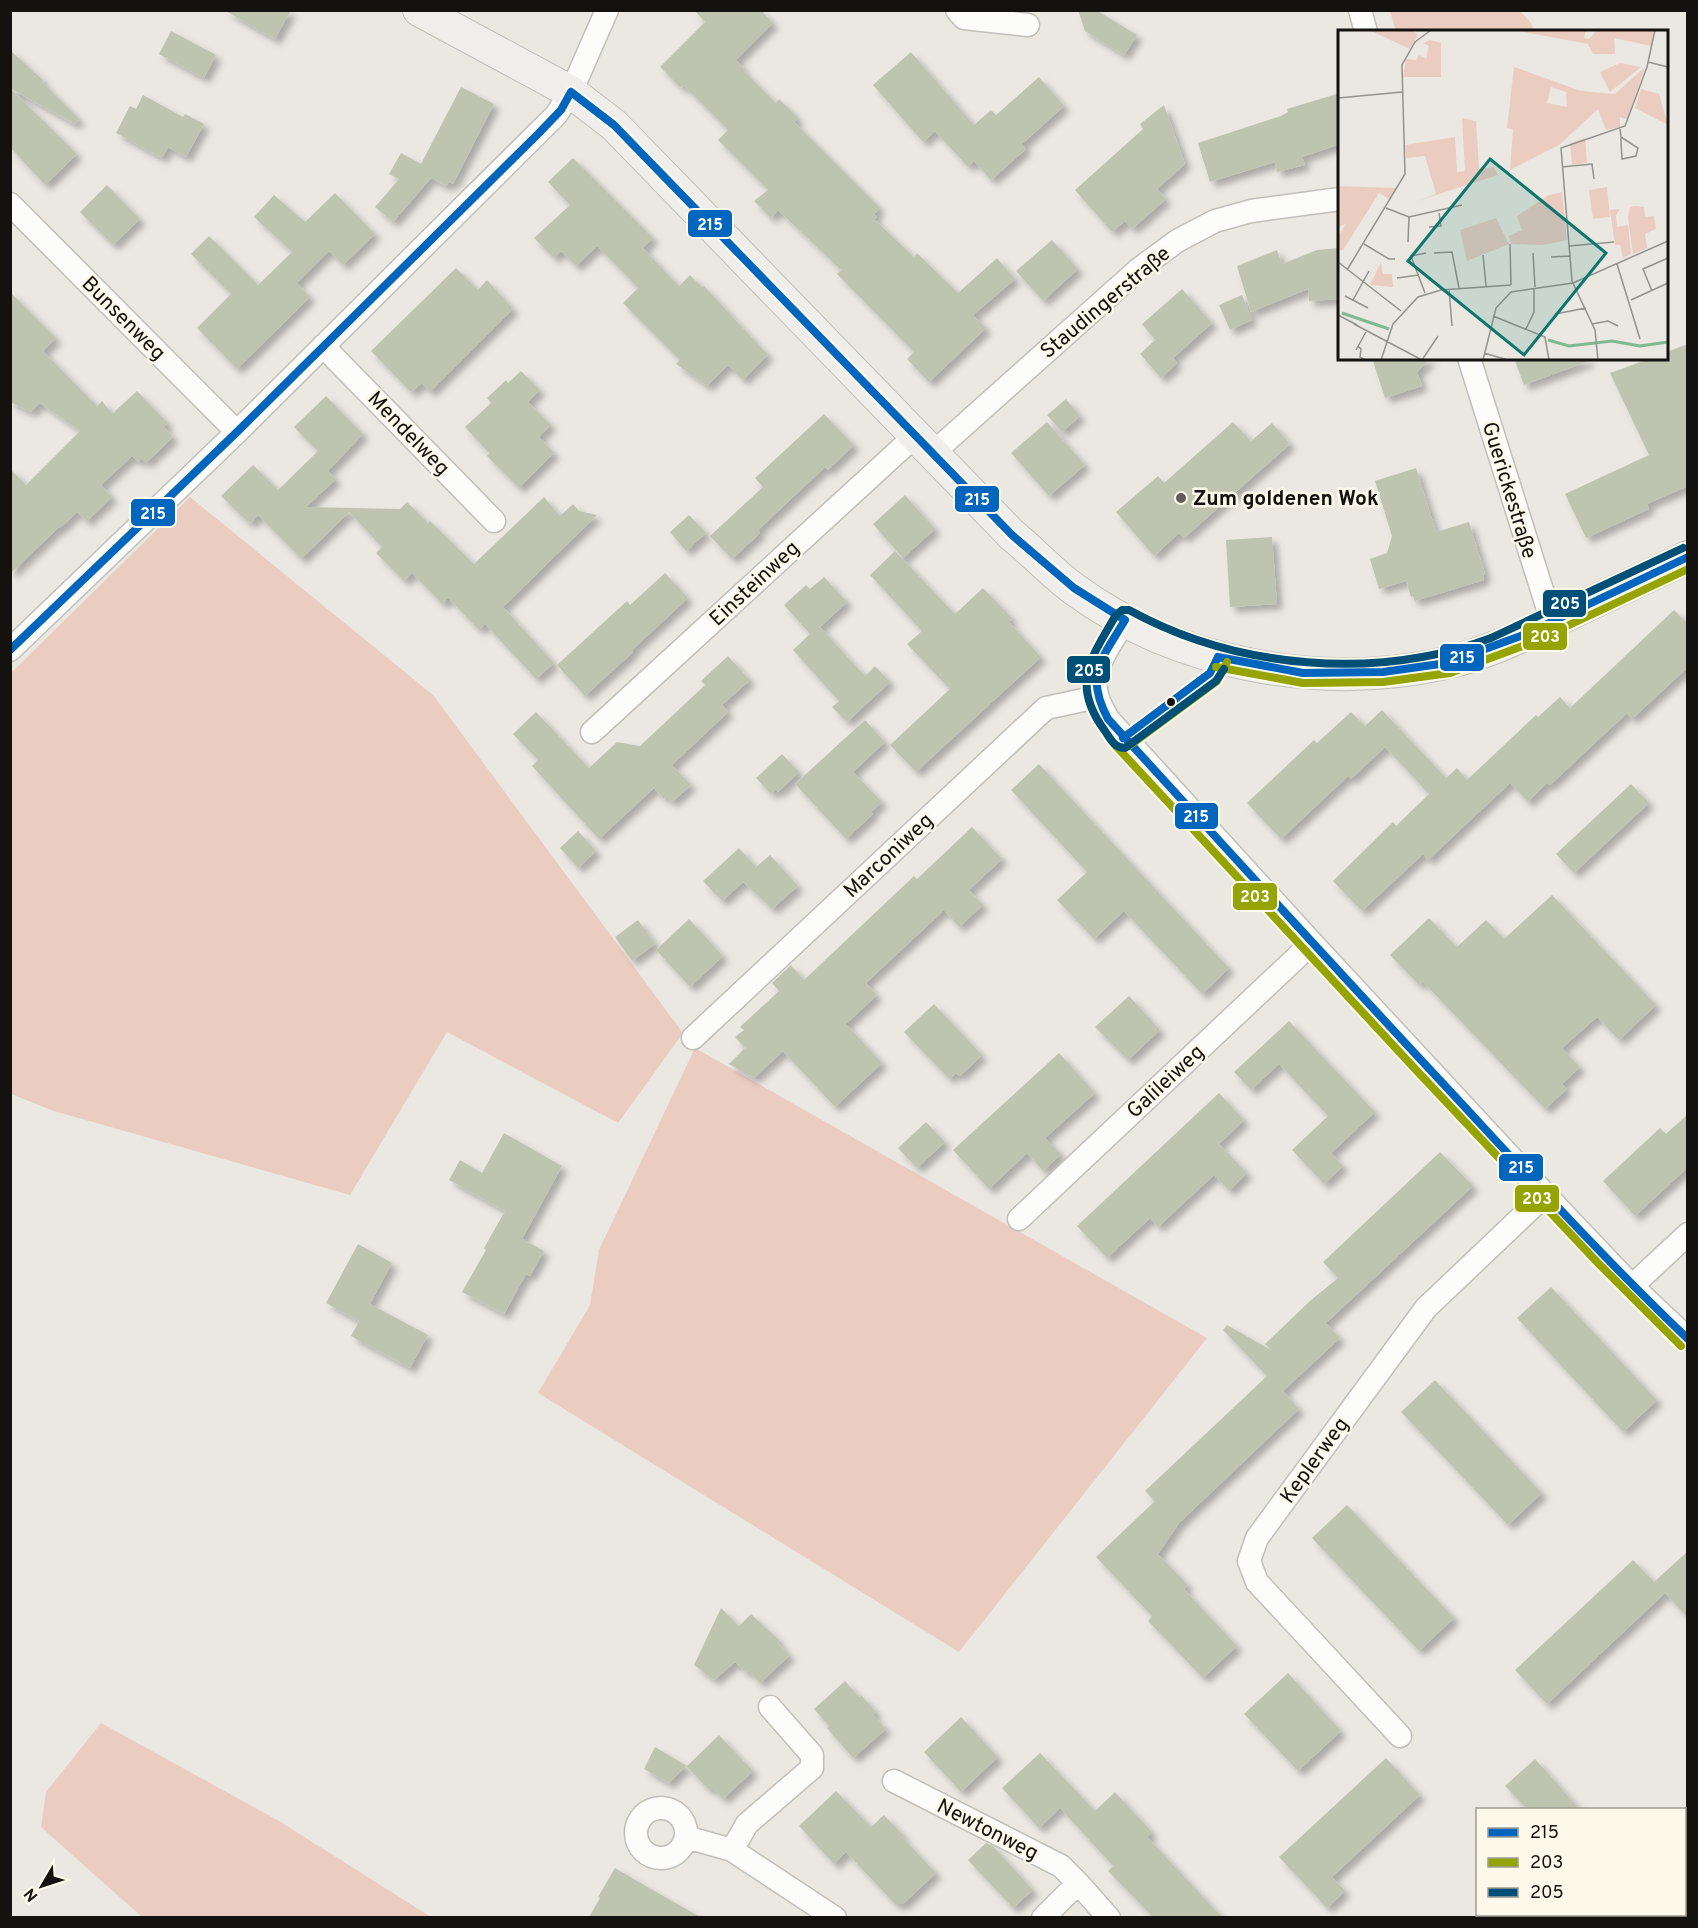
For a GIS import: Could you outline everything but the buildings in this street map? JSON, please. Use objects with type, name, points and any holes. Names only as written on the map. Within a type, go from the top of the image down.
[{"type":"street","points":[[419,10],[572,92],[614,125],[1012,535],[1074,588],[1125,620],[1168,642],[1218,657],[1303,673],[1383,672],[1447,663],[1552,622],[1688,556]]},
{"type":"street","points":[[10,650],[237,432],[561,110],[572,92],[607,10]]},
{"type":"street","points":[[957,10],[964,18],[1028,25]]},
{"type":"street","points":[[1360,10],[1365,30]]},
{"type":"street","name":"Staudingerstraße","points":[[925,444],[1139,269],[1177,241],[1215,221],[1251,211],[1338,199]]},
{"type":"street","name":"Bunsenweg","points":[[10,204],[237,432]]},
{"type":"street","name":"Mendelweg","points":[[323,346],[494,521]]},
{"type":"street","name":"Guerickestraße","points":[[1470,360],[1552,622]]},
{"type":"street","name":"Einsteinweg","points":[[592,732],[925,444]]},
{"type":"street","points":[[1125,620],[1101,662],[1095,679],[1097,697],[1108,719],[1312,944],[1632,1286],[1688,1339]]},
{"type":"street","name":"Marconiweg","points":[[693,1038],[1046,708],[1097,697]]},
{"type":"street","name":"Galileiweg","points":[[1019,1220],[1312,944]]},
{"type":"street","name":"Keplerweg","points":[[1400,1736],[1257,1582],[1249,1561],[1257,1538],[1426,1308],[1546,1194]]},
{"type":"street","points":[[1632,1286],[1688,1234]]},
{"type":"street","points":[[732,1850],[747,1824],[812,1768],[812,1755],[770,1707]]},
{"type":"street","name":"Newtonweg","points":[[894,1781],[1061,1866],[1109,1917]]},
{"type":"street","points":[[686,1837],[732,1850],[835,1917]]},
{"type":"street","points":[[1043,1917],[1078,1883]]},
{"type":"shaded area","points":[[1390,11],[1520,11],[1531,23],[1534,30],[1396,30]]},
{"type":"shaded area","points":[[190,497],[433,695],[683,1033],[618,1123],[447,1032],[350,1195],[54,1111],[11,1094],[11,673]]},
{"type":"shaded area","points":[[695,1048],[1207,1338],[959,1652],[538,1393],[590,1305],[599,1250]]},
{"type":"shaded area","points":[[101,1723],[279,1821],[431,1917],[142,1917],[41,1827],[46,1792]]},
{"type":"transit line","name":"215","points":[[571,92],[614,125],[1012,535],[1074,588],[1125,620]]},
{"type":"transit line","name":"215","points":[[10,650],[237,432],[538,134],[561,110],[571,92]]},
{"type":"transit line","name":"205","points":[[1224,669],[1216,681],[1125,748],[1118,746],[1111,739],[1094,714],[1088,699],[1088,672],[1092,658],[1116,615],[1122,610],[1129,610],[1171,630],[1215,645],[1261,656],[1307,662],[1355,664],[1401,660],[1447,652],[1491,638],[1683,548]]},
{"type":"transit line","name":"215","points":[[1218,657],[1303,673],[1383,672],[1447,663],[1526,634],[1688,557]]},
{"type":"transit line","name":"203","points":[[1216,667],[1303,683],[1383,682],[1450,673],[1531,643],[1688,569]]},
{"type":"transit line","name":"215","points":[[1125,620],[1103,657],[1097,678],[1097,690],[1108,719],[1537,1185],[1688,1339]]},
{"type":"transit line","name":"215","points":[[1123,738],[1210,673],[1218,657]]},
{"type":"transit line","name":"203","points":[[1129,746],[1217,681],[1227,662]]},
{"type":"transit line","name":"203","points":[[1115,745],[1417,1071],[1597,1262],[1681,1346]]},
{"type":"place","name":"Zum goldenen Wok","points":[[1181,498]]}]
